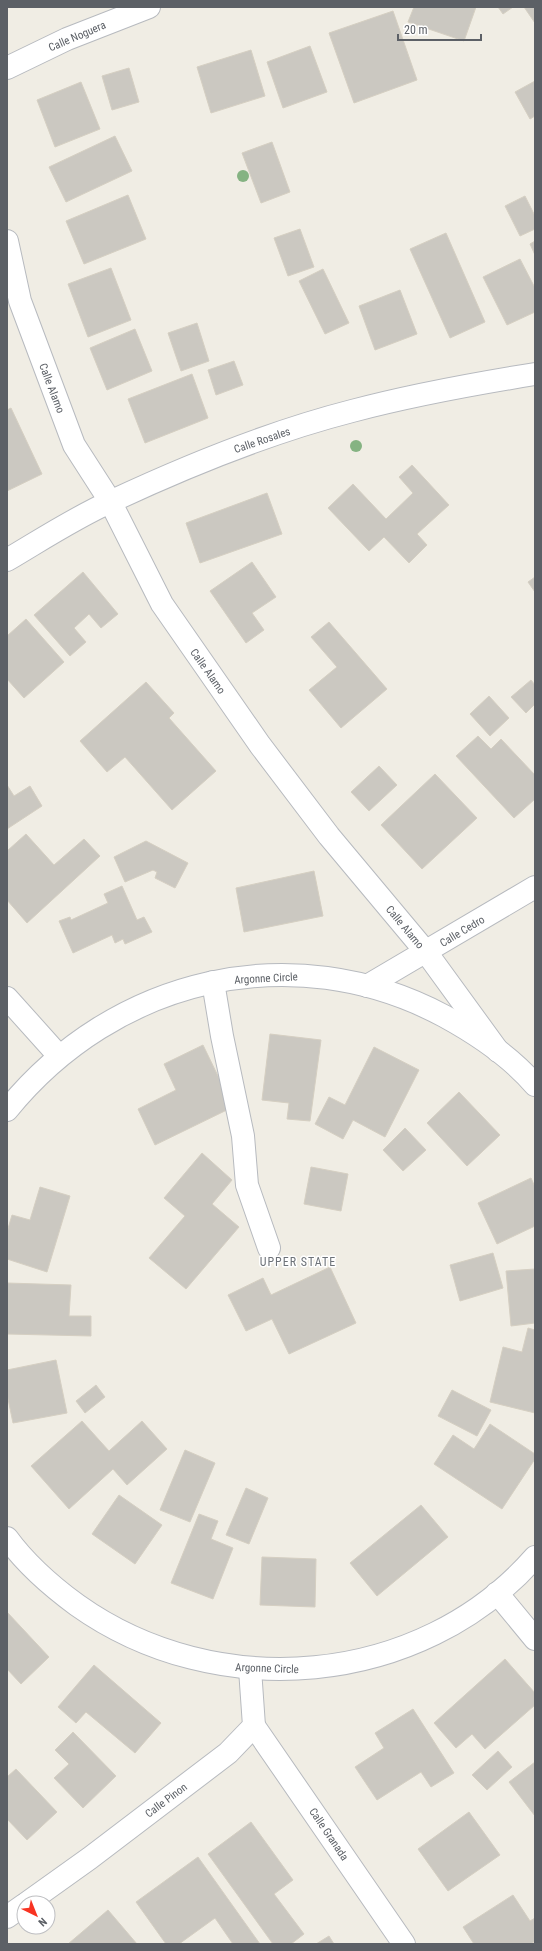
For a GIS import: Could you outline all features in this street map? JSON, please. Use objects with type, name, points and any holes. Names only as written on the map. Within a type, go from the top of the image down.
[{"type":"street","name":"Calle Noguera","points":[[7,68],[68,39],[149,7]]},
{"type":"street","name":"Calle Alamo","points":[[7,241],[20,301],[72,437],[110,501],[162,604],[260,745],[329,836],[426,952],[498,1051]]},
{"type":"street","name":"Calle Rosales","points":[[7,560],[110,501],[167,476],[258,440],[351,411],[446,389],[535,374]]},
{"type":"street","name":"Calle Cedro","points":[[367,986],[535,887]]},
{"type":"street","name":"Argonne Circle","points":[[7,1110],[26,1086],[59,1056],[94,1030],[132,1009],[171,993],[213,982],[256,976],[300,975],[342,980],[384,990],[424,1006],[463,1026],[498,1051],[535,1085]]},
{"type":"street","points":[[213,982],[242,1136],[247,1185],[269,1248]]},
{"type":"street","points":[[7,998],[59,1056]]},
{"type":"street","name":"Argonne Circle","points":[[9,1544],[35,1571],[61,1594],[118,1631],[150,1645],[182,1656],[216,1664],[250,1669],[294,1670],[330,1666],[380,1655],[428,1636],[461,1619],[497,1593],[535,1557]]},
{"type":"street","points":[[497,1593],[535,1640]]},
{"type":"street","points":[[250,1669],[254,1726]]},
{"type":"street","name":"Calle Pinon","points":[[38,1895],[90,1858],[228,1753],[254,1726]]},
{"type":"street","name":"Calle Granada","points":[[254,1726],[404,1944]]},
{"type":"street","points":[[7,1917],[16,1911]]},
{"type":"building","points":[[414,7],[476,7],[464,41],[408,22]]},
{"type":"building","points":[[498,7],[513,7],[503,14]]},
{"type":"building","points":[[524,7],[535,7],[535,23]]},
{"type":"building","points":[[393,11],[417,80],[354,103],[329,33]]},
{"type":"building","points":[[310,46],[327,92],[283,108],[267,62]]},
{"type":"building","points":[[251,50],[265,96],[211,113],[197,67]]},
{"type":"building","points":[[129,68],[139,102],[112,110],[102,76]]},
{"type":"building","points":[[535,81],[535,116],[530,119],[515,92]]},
{"type":"building","points":[[81,82],[100,129],[55,147],[37,100]]},
{"type":"building","points":[[115,136],[132,171],[66,202],[49,167]]},
{"type":"building","points":[[272,142],[290,192],[261,203],[242,153]]},
{"type":"building","points":[[128,195],[146,239],[84,264],[66,221]]},
{"type":"building","points":[[525,196],[535,216],[535,229],[520,236],[505,206]]},
{"type":"building","points":[[300,229],[314,267],[288,276],[274,238]]},
{"type":"building","points":[[446,233],[485,322],[450,338],[410,249]]},
{"type":"building","points":[[535,241],[535,255],[530,244]]},
{"type":"building","points":[[520,259],[535,288],[535,312],[507,325],[483,277]]},
{"type":"building","points":[[111,268],[131,320],[88,337],[68,284]]},
{"type":"building","points":[[323,269],[349,323],[325,334],[299,281]]},
{"type":"building","points":[[400,290],[417,334],[375,350],[359,306]]},
{"type":"building","points":[[197,323],[209,361],[181,371],[168,333]]},
{"type":"building","points":[[135,329],[152,371],[107,390],[90,348]]},
{"type":"building","points":[[234,361],[243,385],[216,395],[208,370]]},
{"type":"building","points":[[192,374],[208,418],[145,443],[128,399]]},
{"type":"building","points":[[11,408],[42,474],[7,491],[7,410]]},
{"type":"building","points":[[412,465],[449,505],[417,534],[427,545],[409,563],[384,537],[369,551],[328,508],[353,484],[386,519],[413,493],[399,477]]},
{"type":"building","points":[[267,493],[282,534],[200,563],[186,523]]},
{"type":"building","points":[[252,562],[276,597],[252,613],[264,630],[246,643],[210,591]]},
{"type":"building","points":[[83,572],[118,614],[101,628],[89,614],[74,628],[86,642],[70,656],[34,615]]},
{"type":"building","points":[[535,577],[535,592],[528,582]]},
{"type":"building","points":[[26,619],[64,662],[24,698],[7,679],[7,636]]},
{"type":"building","points":[[329,622],[387,689],[341,728],[309,690],[337,667],[311,637]]},
{"type":"building","points":[[531,680],[535,685],[535,704],[526,713],[511,697]]},
{"type":"building","points":[[146,682],[174,713],[169,718],[216,771],[172,810],[125,757],[107,772],[80,741]]},
{"type":"building","points":[[489,696],[509,718],[490,736],[470,714]]},
{"type":"building","points":[[478,736],[491,749],[501,739],[535,775],[535,799],[514,818],[456,756]]},
{"type":"building","points":[[379,766],[397,785],[369,811],[351,792]]},
{"type":"building","points":[[435,774],[477,818],[422,869],[381,825]]},
{"type":"building","points":[[7,785],[14,796],[30,786],[42,806],[7,829]]},
{"type":"building","points":[[26,834],[54,865],[84,839],[100,856],[27,923],[7,900],[7,851]]},
{"type":"building","points":[[146,841],[188,863],[175,888],[155,878],[157,872],[153,870],[125,882],[114,857]]},
{"type":"building","points":[[314,871],[323,916],[244,932],[236,888]]},
{"type":"building","points":[[122,886],[137,920],[144,917],[152,932],[125,944],[123,939],[115,943],[112,935],[73,953],[59,921],[70,917],[71,920],[108,903],[104,894]]},
{"type":"building","points":[[270,1034],[321,1040],[310,1121],[287,1119],[289,1103],[262,1100]]},
{"type":"building","points":[[203,1045],[233,1107],[155,1145],[138,1109],[176,1090],[164,1064]]},
{"type":"building","points":[[374,1047],[419,1070],[385,1137],[353,1120],[343,1139],[315,1124],[329,1097],[345,1105]]},
{"type":"building","points":[[459,1092],[500,1135],[467,1166],[427,1123]]},
{"type":"building","points":[[405,1128],[426,1150],[403,1171],[383,1150]]},
{"type":"building","points":[[202,1153],[232,1180],[212,1204],[239,1227],[186,1289],[149,1258],[185,1216],[164,1198]]},
{"type":"building","points":[[311,1167],[348,1174],[341,1211],[304,1204]]},
{"type":"building","points":[[531,1178],[535,1187],[535,1226],[497,1244],[478,1203]]},
{"type":"building","points":[[40,1187],[70,1196],[47,1272],[7,1259],[7,1232],[12,1215],[30,1220]]},
{"type":"building","points":[[493,1253],[503,1288],[460,1301],[450,1265]]},
{"type":"building","points":[[330,1267],[356,1323],[289,1354],[272,1319],[246,1331],[228,1295],[263,1278],[271,1295]]},
{"type":"building","points":[[535,1269],[535,1323],[511,1326],[506,1271]]},
{"type":"building","points":[[7,1283],[71,1285],[69,1316],[91,1316],[91,1336],[7,1334]]},
{"type":"building","points":[[528,1328],[535,1330],[535,1413],[490,1402],[503,1347],[522,1352]]},
{"type":"building","points":[[56,1360],[67,1413],[13,1423],[7,1394],[7,1370]]},
{"type":"building","points":[[96,1385],[105,1397],[85,1413],[76,1401]]},
{"type":"building","points":[[452,1390],[491,1410],[477,1436],[438,1416]]},
{"type":"building","points":[[82,1421],[109,1451],[142,1421],[167,1449],[127,1485],[113,1469],[69,1509],[31,1466]]},
{"type":"building","points":[[490,1424],[535,1454],[535,1459],[502,1509],[434,1464],[453,1435],[474,1449]]},
{"type":"building","points":[[185,1450],[215,1463],[190,1522],[160,1510]]},
{"type":"building","points":[[246,1488],[268,1498],[249,1544],[226,1535]]},
{"type":"building","points":[[119,1495],[162,1525],[135,1564],[92,1534]]},
{"type":"building","points":[[421,1505],[448,1537],[377,1596],[350,1563]]},
{"type":"building","points":[[199,1514],[218,1521],[211,1539],[233,1548],[213,1599],[171,1583]]},
{"type":"building","points":[[262,1557],[316,1559],[315,1607],[260,1605]]},
{"type":"building","points":[[7,1612],[49,1657],[21,1684],[7,1669]]},
{"type":"building","points":[[505,1659],[535,1693],[535,1705],[485,1749],[472,1734],[456,1748],[434,1723]]},
{"type":"building","points":[[94,1665],[161,1723],[135,1753],[86,1712],[76,1723],[58,1707]]},
{"type":"building","points":[[413,1709],[454,1773],[431,1787],[421,1772],[377,1800],[355,1767],[384,1748],[375,1733]]},
{"type":"building","points":[[73,1732],[116,1776],[83,1808],[54,1778],[69,1764],[55,1750]]},
{"type":"building","points":[[498,1751],[512,1767],[487,1790],[472,1775]]},
{"type":"building","points":[[535,1762],[535,1816],[509,1782]]},
{"type":"building","points":[[16,1769],[57,1812],[27,1840],[7,1819],[7,1777]]},
{"type":"building","points":[[469,1812],[500,1855],[448,1891],[418,1849]]},
{"type":"building","points":[[251,1822],[293,1880],[274,1894],[304,1934],[291,1944],[273,1944],[208,1854]]},
{"type":"building","points":[[198,1857],[260,1944],[233,1944],[215,1918],[179,1944],[166,1944],[136,1902]]},
{"type":"building","points":[[513,1895],[530,1921],[535,1918],[535,1941],[531,1944],[474,1944],[463,1927]]},
{"type":"building","points":[[108,1910],[137,1944],[68,1944]]},
{"type":"building","points":[[329,1936],[334,1944],[316,1944]]},
{"type":"district","name":"UPPER STATE","points":[[298,1262]]}]
